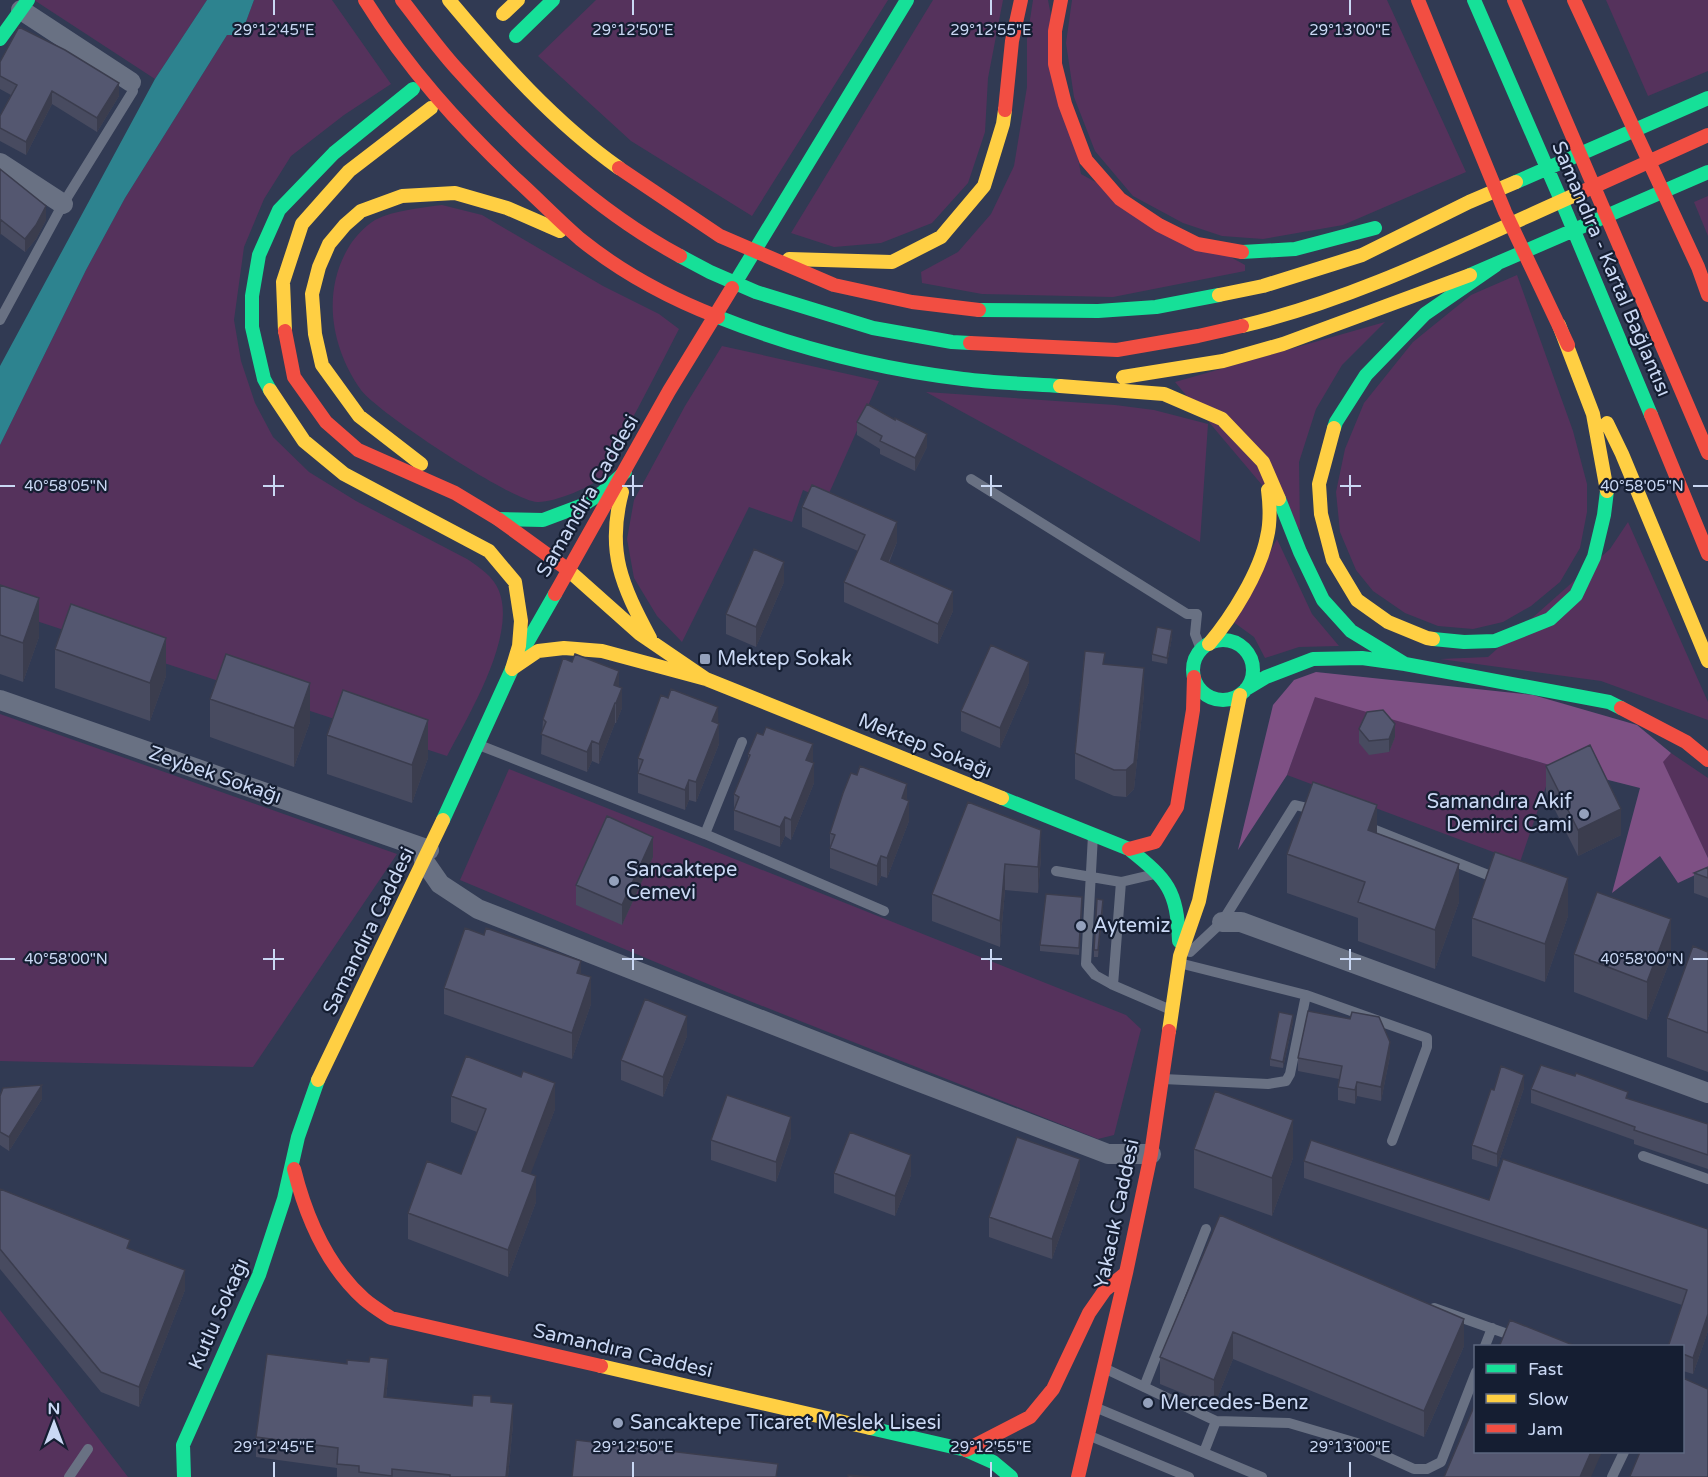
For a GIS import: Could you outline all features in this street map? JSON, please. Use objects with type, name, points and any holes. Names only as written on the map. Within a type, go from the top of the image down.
[{"type":"main road","points":[[365,0],[383,29],[437,99],[474,139],[581,239],[645,283],[690,306],[797,345],[870,363],[963,379],[1164,394],[1222,419],[1263,462],[1300,552],[1323,600],[1351,631],[1405,664]]},
{"type":"main road","points":[[402,0],[455,67],[532,147],[614,214],[673,252],[710,272],[756,292],[873,328],[952,342],[1023,348],[1117,350],[1198,336],[1271,319],[1373,284],[1708,135]]},
{"type":"main road","points":[[449,0],[488,47],[547,108],[606,159],[720,236],[834,285],[922,303],[973,310],[1098,311],[1156,307],[1263,286],[1362,255],[1469,202],[1708,98]]},
{"type":"main road","points":[[503,14],[518,0]]},
{"type":"main road","points":[[516,36],[553,0]]},
{"type":"main road","name":"Samandıra Caddesi","points":[[907,0],[669,391],[512,669],[427,855],[314,1089],[304,1118],[293,1165],[302,1202],[316,1233],[340,1274],[364,1299],[391,1318],[966,1450],[993,1462],[1011,1477]]},
{"type":"main road","points":[[771,258],[892,262],[941,237],[984,186],[1003,124],[1012,42],[1021,0]]},
{"type":"main road","points":[[1060,0],[1055,31],[1055,64],[1075,135],[1086,160],[1120,199],[1158,225],[1197,244],[1246,253],[1295,249],[1469,202]]},
{"type":"main road","points":[[1410,0],[1441,52]]},
{"type":"main road","points":[[1418,0],[1505,212],[1622,454],[1708,661]]},
{"type":"main road","name":"Samandıra - Kartal Bağlantısı","points":[[1474,0],[1592,271],[1708,554]]},
{"type":"main road","name":"Samandıra - Kartal Bağlantısı","points":[[1514,0],[1708,453]]},
{"type":"main road","points":[[1577,0],[1586,26],[1708,287]]},
{"type":"main road","points":[[0,39],[24,5]]},
{"type":"main road","points":[[413,88],[334,153],[279,210],[259,255],[252,296],[252,327],[264,379],[281,409],[304,441],[344,474],[489,551],[515,582],[521,621],[519,646],[512,669]]},
{"type":"main road","points":[[431,108],[349,171],[302,224],[283,282],[284,326],[294,377],[326,422],[358,450],[455,493],[498,519],[568,570],[640,634],[706,679]]},
{"type":"main road","points":[[963,379],[1130,377],[1223,361],[1283,344],[1496,265],[1708,174]]},
{"type":"main road","points":[[455,493],[359,416],[322,365],[315,334],[312,294],[319,267],[329,244],[361,211],[402,196],[455,194],[507,208],[581,239]]},
{"type":"main road","points":[[1496,265],[1425,314],[1366,375],[1336,422],[1319,484],[1321,514],[1333,560],[1357,600],[1388,622],[1427,638],[1464,642],[1495,641],[1550,619],[1576,595],[1594,557],[1604,516],[1607,489],[1593,414],[1559,325]]},
{"type":"main road","points":[[1698,267],[1708,295]]},
{"type":"main road","points":[[1129,849],[1155,842],[1177,807],[1193,710],[1196,658],[1218,634],[1257,570],[1269,532],[1270,502],[1263,462]]},
{"type":"main road","points":[[498,519],[543,520],[573,509],[603,492],[625,472]]},
{"type":"main road","points":[[625,472],[615,528],[617,562],[626,593],[652,642]]},
{"type":"main road","name":"Yakacık Caddesi","points":[[1179,959],[1199,900],[1243,692],[1252,679],[1253,669],[1251,659],[1238,644],[1218,640],[1205,647]]},
{"type":"main road","points":[[512,669],[538,651],[564,648],[602,651],[706,679]]},
{"type":"main road","points":[[1194,677],[1197,686],[1212,698],[1231,699],[1266,677],[1313,659],[1362,658],[1405,664],[1609,702],[1686,742],[1708,760]]},
{"type":"main road","name":"Mektep Sokağı","points":[[706,679],[1129,849]]},
{"type":"main road","name":"Yakacık Caddesi","points":[[1078,1477],[1126,1273],[1150,1154],[1179,959],[1179,912],[1172,891],[1160,873],[1129,849]]},
{"type":"main road","name":"Kutlu Sokağı","points":[[184,1477],[183,1445],[264,1261],[278,1222],[293,1165]]},
{"type":"main road","points":[[966,1450],[1030,1417],[1053,1389],[1089,1313],[1105,1290],[1126,1273]]},
{"type":"street","points":[[24,5],[130,82]]},
{"type":"street","points":[[0,163],[63,204]]},
{"type":"street","name":"Zeybek Sokağı","points":[[0,700],[427,855]]},
{"type":"street","points":[[427,855],[440,884],[478,909],[1108,1154],[1150,1154]]},
{"type":"street","points":[[1222,922],[1241,922],[1708,1093]]},
{"type":"lane","points":[[0,320],[63,204],[133,91],[130,82]]},
{"type":"lane","points":[[971,479],[1187,614],[1197,614],[1195,634],[1205,647]]},
{"type":"lane","points":[[705,834],[742,742]]},
{"type":"lane","points":[[478,744],[705,834],[884,911]]},
{"type":"lane","points":[[1179,959],[1222,922],[1295,805],[1325,812]]},
{"type":"lane","points":[[1356,823],[1506,882]]},
{"type":"lane","points":[[1093,835],[1086,964],[1095,975],[1113,985],[1171,1010]]},
{"type":"lane","points":[[1056,871],[1121,882],[1160,873]]},
{"type":"lane","points":[[1113,985],[1121,882]]},
{"type":"lane","points":[[1179,959],[1306,994],[1427,1038],[1427,1047],[1392,1141]]},
{"type":"lane","points":[[1162,1079],[1268,1084],[1286,1081],[1290,1074],[1306,994]]},
{"type":"lane","points":[[1643,1156],[1708,1179]]},
{"type":"lane","points":[[1144,1387],[1206,1229]]},
{"type":"lane","points":[[1428,1305],[1523,1339]]},
{"type":"lane","points":[[1486,1345],[1492,1328]]},
{"type":"lane","points":[[1103,1368],[1216,1421],[1289,1423],[1357,1443],[1414,1468],[1427,1469],[1441,1462],[1474,1377]]},
{"type":"lane","points":[[1094,1407],[1262,1477]]},
{"type":"lane","points":[[1204,1452],[1216,1421]]},
{"type":"lane","points":[[1087,1434],[1189,1477]]},
{"type":"lane","points":[[69,1477],[88,1449]]},
{"type":"lane","points":[[1612,1477],[1624,1453]]},
{"type":"shaded area","points":[[34,0],[207,0],[155,79]]},
{"type":"shaded area","points":[[207,0],[254,0],[241,35],[227,35],[125,198],[86,270],[0,445],[0,366],[155,79]]},
{"type":"shaded area","points":[[254,0],[332,0],[391,84],[344,115],[291,156],[264,199],[244,247],[234,320],[241,361],[255,403],[273,437],[309,472],[356,501],[467,559],[486,573],[497,586],[503,609],[496,652],[488,675],[447,756],[0,609],[0,445],[86,270],[125,198],[227,35],[241,35]]},
{"type":"shaded area","points":[[596,0],[888,0],[752,216],[631,141],[538,56]]},
{"type":"shaded area","points":[[933,0],[1003,0],[988,78],[985,132],[968,183],[932,223],[881,243],[834,247],[791,233]]},
{"type":"shaded area","points":[[1033,0],[1048,0],[1081,174],[1245,265],[1245,271],[1113,297],[982,294],[922,283],[921,272],[958,252],[991,214],[1014,166],[1027,87],[1027,39]]},
{"type":"shaded area","points":[[1072,0],[1387,0],[1466,172],[1343,225],[1263,239],[1222,236],[1183,223],[1133,196],[1095,151],[1074,97],[1066,43]]},
{"type":"shaded area","points":[[1606,0],[1708,0],[1708,71],[1648,96]]},
{"type":"shaded area","points":[[1708,196],[1708,236],[1694,202]]},
{"type":"shaded area","points":[[442,205],[482,215],[603,286],[659,314],[679,329],[624,434],[610,466],[599,480],[553,500],[537,502],[523,498],[475,472],[392,417],[361,390],[351,374],[337,338],[333,319],[335,281],[350,245],[375,220],[408,210]]},
{"type":"shaded area","points":[[1517,275],[1573,431],[1587,484],[1587,512],[1580,548],[1560,582],[1531,606],[1503,622],[1473,629],[1438,626],[1405,613],[1373,591],[1356,570],[1340,532],[1336,492],[1345,449],[1364,403],[1413,342],[1471,295]]},
{"type":"shaded area","points":[[1385,322],[1342,365],[1316,409],[1299,462],[1300,530],[1175,382]]},
{"type":"shaded area","points":[[722,346],[879,381],[826,500],[803,490],[792,522],[749,507],[682,642],[657,616],[634,578],[627,539],[634,500],[685,406]]},
{"type":"shaded area","points":[[926,392],[1115,405],[1154,410],[1208,424],[1200,542]]},
{"type":"shaded area","points":[[1628,522],[1708,702],[1708,720],[1601,681],[1440,659],[1488,657],[1610,549]]},
{"type":"shaded area","points":[[1277,539],[1312,614],[1339,646],[1299,647],[1265,658],[1254,637],[1232,621]]},
{"type":"shaded area","points":[[1316,672],[1533,695],[1637,725],[1671,753],[1663,762],[1708,858],[1708,869],[1678,883],[1660,856],[1612,893],[1640,788],[1553,766],[1315,697],[1287,775],[1238,850],[1273,705],[1294,680]]},
{"type":"shaded area","points":[[1315,696],[1553,766],[1520,862],[1287,775]]},
{"type":"shaded area","points":[[0,714],[397,854],[253,1067],[0,1061]]},
{"type":"shaded area","points":[[1671,753],[1708,778],[1708,858],[1662,762]]},
{"type":"shaded area","points":[[509,769],[1126,1015],[1141,1029],[1114,1135],[1098,1139],[727,992],[460,880]]},
{"type":"shaded area","points":[[0,1310],[128,1477],[0,1477]]},
{"type":"building","points":[[19,27],[65,50],[119,83],[97,118],[52,91],[26,142],[0,128],[0,116],[17,85],[0,76],[0,62]]},
{"type":"building","points":[[0,169],[46,206],[25,239],[1,220],[0,222]]},
{"type":"building","points":[[867,404],[927,434],[915,458],[880,441],[882,436],[857,422]]},
{"type":"building","points":[[812,485],[897,522],[881,559],[953,591],[938,624],[844,582],[865,535],[802,507]]},
{"type":"building","points":[[754,549],[784,562],[756,627],[726,614]]},
{"type":"building","points":[[0,585],[39,598],[23,643],[0,635]]},
{"type":"building","points":[[71,604],[166,638],[150,683],[55,649]]},
{"type":"building","points":[[1157,627],[1172,630],[1167,658],[1152,654]]},
{"type":"building","points":[[991,645],[1029,662],[1000,728],[961,711]]},
{"type":"building","points":[[1085,651],[1105,653],[1103,664],[1144,668],[1134,763],[1126,770],[1114,770],[1075,753]]},
{"type":"building","points":[[226,654],[310,683],[294,728],[210,699]]},
{"type":"building","points":[[575,654],[619,671],[614,685],[622,688],[599,744],[592,741],[587,752],[541,734],[546,722],[543,719],[563,658],[572,662]]},
{"type":"building","points":[[671,689],[718,707],[712,721],[719,724],[696,782],[689,780],[685,790],[638,773],[643,760],[638,758],[661,695],[668,698]]},
{"type":"building","points":[[343,690],[428,720],[412,765],[327,735]]},
{"type":"building","points":[[1383,710],[1395,724],[1389,739],[1369,741],[1359,729],[1367,712]]},
{"type":"building","points":[[766,727],[813,744],[806,760],[814,763],[791,820],[785,817],[780,827],[734,810],[739,797],[734,794],[750,755],[748,754],[757,733],[763,735]]},
{"type":"building","points":[[1590,745],[1621,809],[1578,830],[1546,766]]},
{"type":"building","points":[[860,766],[907,784],[902,798],[909,801],[887,858],[881,856],[877,866],[830,848],[835,835],[830,833],[843,793],[851,773],[857,775]]},
{"type":"building","points":[[1313,782],[1377,805],[1368,830],[1459,864],[1435,930],[1358,902],[1365,882],[1287,854]]},
{"type":"building","points":[[968,802],[1041,830],[1038,867],[1005,864],[1000,921],[932,894]]},
{"type":"building","name":"Sancaktepe Cemevi","points":[[607,816],[653,837],[622,905],[576,885]]},
{"type":"building","points":[[1495,852],[1568,878],[1545,944],[1472,918]]},
{"type":"building","points":[[1708,867],[1708,878],[1694,873]]},
{"type":"building","points":[[1597,892],[1671,919],[1647,982],[1574,954]]},
{"type":"building","points":[[1046,894],[1082,897],[1079,948],[1040,945]]},
{"type":"building","points":[[1097,899],[1103,900],[1098,950],[1094,950]]},
{"type":"building","points":[[465,928],[484,935],[486,928],[581,961],[577,973],[591,977],[572,1033],[444,988]]},
{"type":"building","points":[[1693,946],[1708,952],[1708,1033],[1667,1018]]},
{"type":"building","points":[[645,999],[687,1016],[663,1077],[621,1060]]},
{"type":"building","points":[[1308,1011],[1350,1019],[1352,1012],[1379,1017],[1390,1042],[1381,1087],[1357,1082],[1355,1090],[1338,1087],[1342,1066],[1298,1058]]},
{"type":"building","points":[[1279,1012],[1293,1015],[1283,1062],[1270,1059]]},
{"type":"building","points":[[466,1056],[521,1077],[523,1071],[555,1083],[522,1171],[536,1176],[508,1250],[408,1213],[427,1161],[461,1174],[486,1109],[451,1096]]},
{"type":"building","points":[[1541,1065],[1575,1076],[1576,1073],[1628,1092],[1626,1098],[1708,1124],[1708,1155],[1634,1130],[1635,1127],[1531,1089]]},
{"type":"building","points":[[1501,1066],[1524,1075],[1497,1154],[1472,1145]]},
{"type":"building","points":[[42,1085],[9,1137],[0,1132],[0,1096],[3,1088]]},
{"type":"building","points":[[1215,1091],[1293,1120],[1272,1178],[1194,1149]]},
{"type":"building","points":[[727,1095],[791,1117],[776,1162],[711,1140]]},
{"type":"building","points":[[850,1132],[911,1155],[895,1196],[834,1173]]},
{"type":"building","points":[[1017,1137],[1080,1159],[1052,1239],[989,1217]]},
{"type":"building","points":[[1311,1140],[1489,1200],[1503,1159],[1708,1229],[1708,1314],[1693,1358],[1684,1354],[1684,1345],[1669,1345],[1687,1290],[1304,1161]]},
{"type":"building","points":[[0,1189],[130,1240],[127,1248],[185,1270],[139,1387],[101,1372],[0,1249]]},
{"type":"building","points":[[1220,1215],[1464,1319],[1424,1411],[1233,1332],[1214,1380],[1160,1357]]},
{"type":"building","points":[[1510,1320],[1573,1345],[1500,1345]]},
{"type":"building","points":[[267,1354],[347,1364],[347,1360],[369,1362],[370,1357],[388,1359],[384,1397],[472,1406],[473,1395],[491,1396],[491,1402],[513,1404],[506,1477],[450,1477],[450,1475],[392,1469],[392,1476],[359,1472],[359,1466],[337,1464],[338,1448],[256,1437]]},
{"type":"building","points":[[1684,1378],[1708,1389],[1708,1477],[1630,1476],[1640,1453],[1684,1453]]},
{"type":"building","points":[[1474,1407],[1474,1453],[1591,1453],[1580,1477],[1444,1477]]},
{"type":"building","points":[[576,1440],[778,1464],[776,1477],[572,1477]]},
{"type":"traffic: fast","points":[[0,39],[28,0]]},
{"type":"traffic: fast","points":[[516,36],[553,0]]},
{"type":"traffic: fast","points":[[732,288],[907,0]]},
{"type":"traffic: fast","points":[[1474,0],[1651,415]]},
{"type":"traffic: fast","points":[[270,390],[264,379],[252,327],[252,296],[259,255],[279,210],[334,153],[413,89]]},
{"type":"traffic: fast","points":[[1516,182],[1708,98]]},
{"type":"traffic: fast","points":[[1470,275],[1708,172]]},
{"type":"traffic: fast","points":[[1242,252],[1295,249],[1375,228]]},
{"type":"traffic: fast","points":[[680,256],[756,292],[873,328],[970,343]]},
{"type":"traffic: fast","points":[[1334,428],[1366,375],[1425,314],[1496,265]]},
{"type":"traffic: fast","points":[[979,310],[1098,311],[1156,307],[1219,295]]},
{"type":"traffic: fast","points":[[718,317],[808,348],[870,363],[932,375],[1060,386]]},
{"type":"traffic: fast","points":[[498,519],[543,520],[583,505],[603,492],[625,472]]},
{"type":"traffic: fast","points":[[1433,639],[1464,642],[1495,641],[1550,619],[1576,595],[1594,557],[1607,491]]},
{"type":"traffic: fast","points":[[1279,499],[1300,552],[1323,600],[1351,631],[1405,664]]},
{"type":"traffic: fast","points":[[443,820],[512,669],[555,594]]},
{"type":"traffic: fast","points":[[1223,640],[1244,649],[1253,670],[1244,691],[1223,700],[1202,691],[1193,670],[1202,649],[1223,640]]},
{"type":"traffic: fast","points":[[1246,689],[1266,677],[1313,659],[1362,658],[1609,702],[1621,708]]},
{"type":"traffic: fast","points":[[1002,798],[1129,849],[1153,869],[1168,888],[1176,909],[1179,941]]},
{"type":"traffic: fast","points":[[184,1477],[183,1445],[259,1275],[284,1199],[298,1137],[318,1080]]},
{"type":"traffic: fast","points":[[870,1428],[966,1450],[993,1462],[1011,1477]]},
{"type":"traffic: slow","points":[[449,0],[488,46],[550,111],[619,168]]},
{"type":"traffic: slow","points":[[503,14],[518,0]]},
{"type":"traffic: slow","points":[[285,331],[283,282],[302,224],[349,171],[431,108]]},
{"type":"traffic: slow","points":[[789,259],[892,262],[941,237],[984,186],[1003,124],[1005,110]]},
{"type":"traffic: slow","points":[[1219,295],[1263,286],[1362,255],[1469,202],[1516,182]]},
{"type":"traffic: slow","points":[[1242,326],[1330,300],[1373,284],[1584,191]]},
{"type":"traffic: slow","points":[[421,464],[359,416],[322,365],[315,334],[312,294],[319,267],[329,244],[361,211],[402,196],[455,193],[507,208],[560,231]]},
{"type":"traffic: slow","points":[[1123,377],[1223,361],[1283,344],[1470,275]]},
{"type":"traffic: slow","points":[[1559,325],[1593,414],[1607,491]]},
{"type":"traffic: slow","points":[[1060,386],[1164,394],[1222,419],[1263,462],[1279,499]]},
{"type":"traffic: slow","points":[[270,390],[304,441],[344,474],[489,551],[515,582],[521,621],[519,646],[512,669]]},
{"type":"traffic: slow","points":[[1607,423],[1708,661]]},
{"type":"traffic: slow","points":[[1334,428],[1319,484],[1321,514],[1333,560],[1357,600],[1388,622],[1433,639]]},
{"type":"traffic: slow","points":[[1209,644],[1236,608],[1258,565],[1269,525],[1268,490]]},
{"type":"traffic: slow","points":[[622,492],[617,513],[616,551],[625,584],[650,638]]},
{"type":"traffic: slow","points":[[567,569],[640,634],[706,679]]},
{"type":"traffic: slow","points":[[513,668],[538,651],[564,648],[602,651],[706,679],[1002,798]]},
{"type":"traffic: slow","points":[[1169,1031],[1180,956],[1199,901],[1240,695]]},
{"type":"traffic: slow","points":[[318,1080],[443,820]]},
{"type":"traffic: slow","points":[[601,1366],[870,1428]]},
{"type":"traffic: jam","points":[[365,0],[398,49],[454,117],[572,232],[596,251],[646,283],[718,317]]},
{"type":"traffic: jam","points":[[402,0],[456,68],[506,121],[560,172],[618,217],[680,256]]},
{"type":"traffic: jam","points":[[1005,110],[1012,41],[1021,0]]},
{"type":"traffic: jam","points":[[1061,0],[1055,31],[1055,64],[1065,104],[1086,160],[1120,199],[1159,225],[1197,244],[1242,252]]},
{"type":"traffic: jam","points":[[1418,0],[1505,212],[1568,345]]},
{"type":"traffic: jam","points":[[1514,0],[1708,453]]},
{"type":"traffic: jam","points":[[1574,0],[1698,267],[1708,295]]},
{"type":"traffic: jam","points":[[1584,191],[1708,135]]},
{"type":"traffic: jam","points":[[619,168],[720,236],[834,285],[912,302],[979,310]]},
{"type":"traffic: jam","points":[[555,594],[669,391],[732,288]]},
{"type":"traffic: jam","points":[[970,343],[1117,350],[1242,326]]},
{"type":"traffic: jam","points":[[285,331],[294,377],[326,422],[358,450],[455,493],[498,519],[567,569]]},
{"type":"traffic: jam","points":[[1651,415],[1708,554]]},
{"type":"traffic: jam","points":[[1129,849],[1155,842],[1177,807],[1193,710],[1194,677]]},
{"type":"traffic: jam","points":[[1621,708],[1686,742],[1708,760]]},
{"type":"traffic: jam","points":[[1078,1477],[1126,1273],[1151,1154],[1169,1031]]},
{"type":"traffic: jam","points":[[294,1169],[311,1222],[328,1256],[364,1299],[391,1318],[601,1366]]},
{"type":"traffic: jam","points":[[966,1450],[1030,1417],[1053,1389],[1089,1313],[1105,1290],[1126,1273]]},
{"type":"place","name":"Mektep Sokak","points":[[705,659]]},
{"type":"place","name":"Samandıra Akif Demirci Cami","points":[[1584,814]]},
{"type":"place","name":"Sancaktepe Cemevi","points":[[614,881]]},
{"type":"place","name":"Aytemiz","points":[[1081,926]]},
{"type":"place","name":"Mercedes-Benz","points":[[1148,1403]]},
{"type":"place","name":"Sancaktepe Ticaret Meslek Lisesi","points":[[618,1423]]}]
